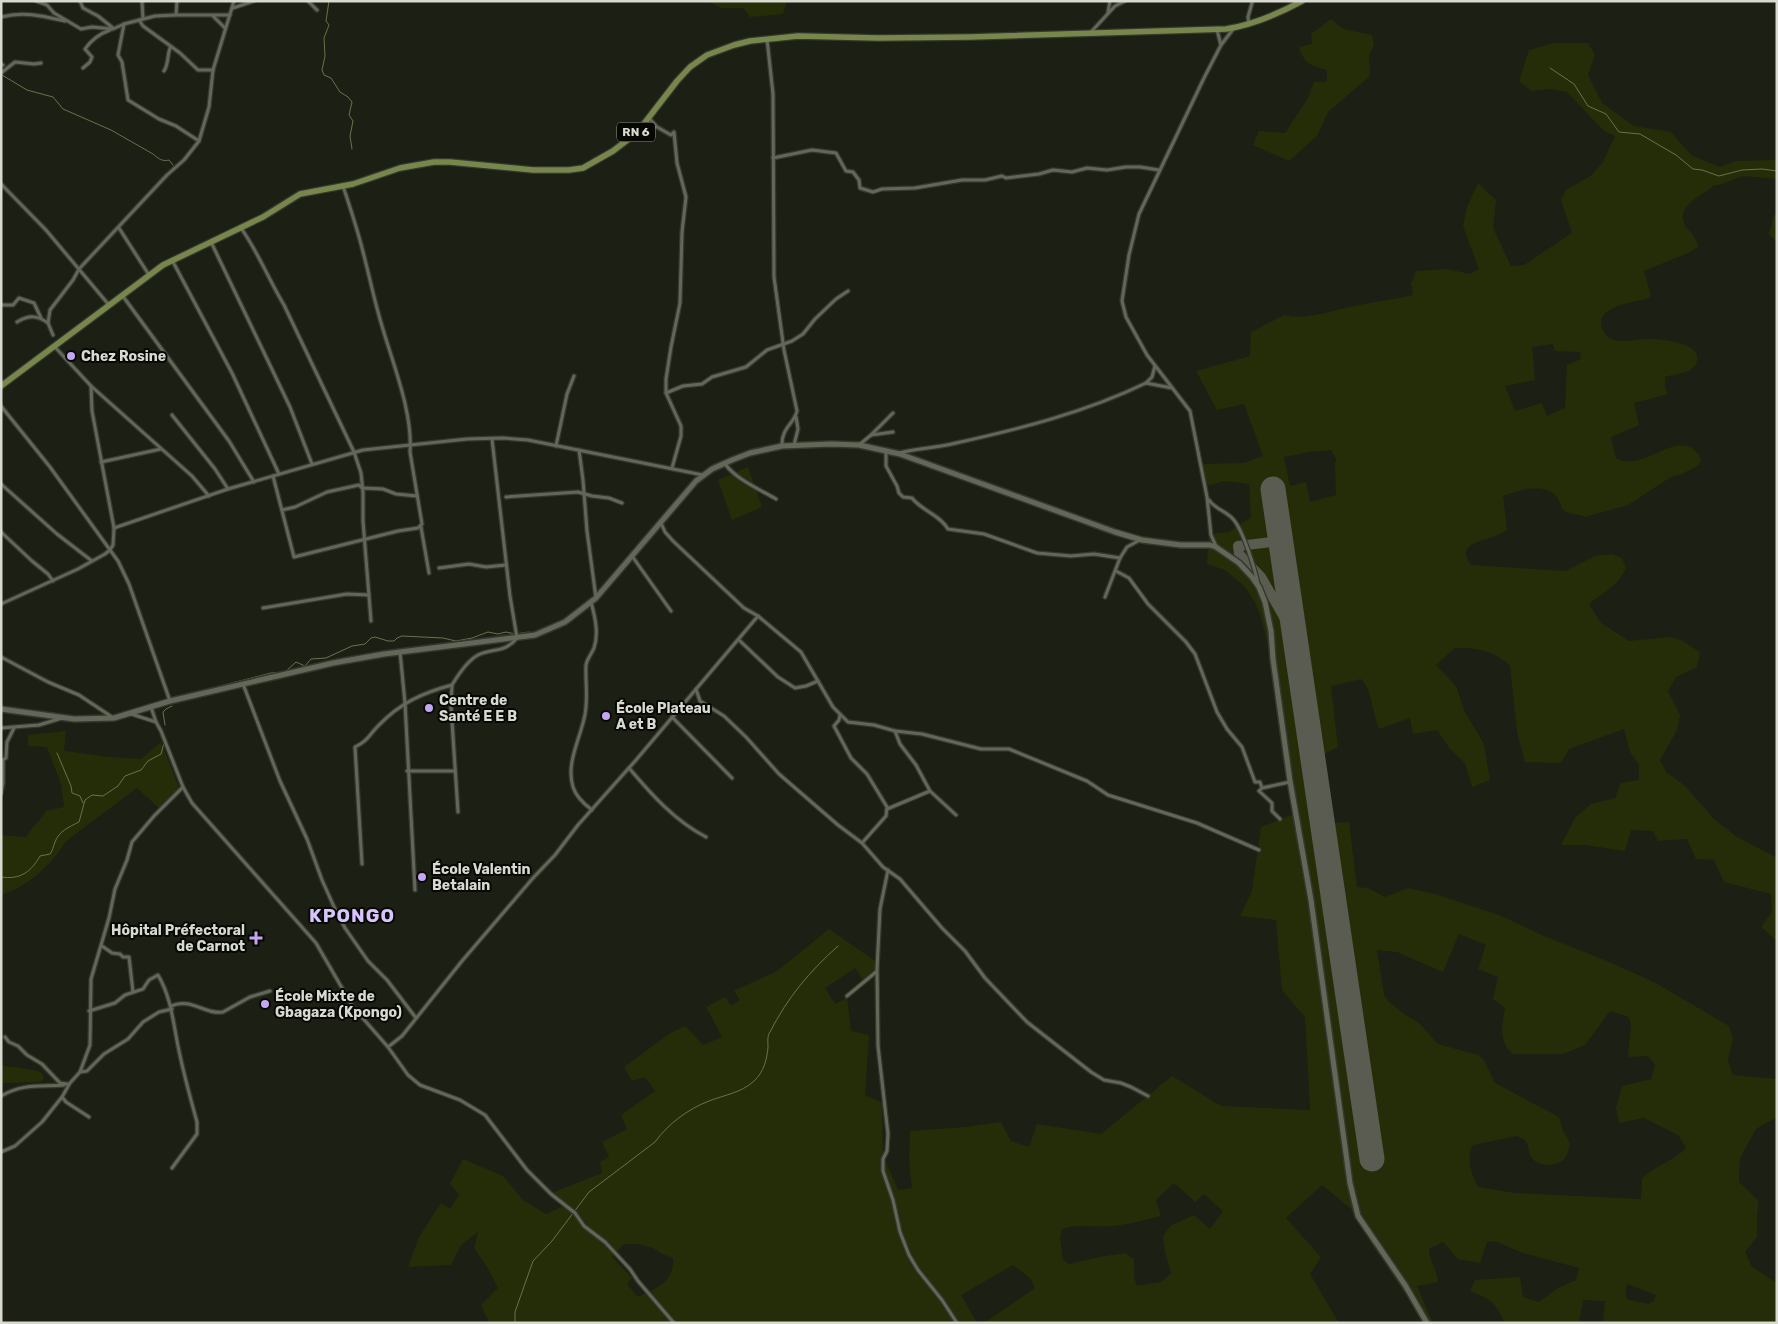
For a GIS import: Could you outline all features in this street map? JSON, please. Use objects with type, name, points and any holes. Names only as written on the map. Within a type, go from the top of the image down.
[{"type":"main road","name":"RN 6","points":[[1,386],[172,259],[263,217],[300,194],[343,186],[400,168],[434,162],[533,170],[583,168],[622,144],[649,118],[677,81],[698,61],[725,47],[767,39],[798,36],[885,38],[1088,34],[1234,28],[1282,12],[1302,1]]},
{"type":"main road","points":[[1,709],[64,718],[114,718],[170,701],[308,668],[516,635],[535,635],[550,630],[565,622],[594,600],[703,475],[724,463],[750,453],[782,446],[859,445],[896,453],[1115,532],[1141,539],[1181,545],[1210,545],[1216,547],[1239,562],[1259,587],[1269,620],[1272,659],[1290,781],[1311,900],[1350,1183],[1356,1211],[1367,1232],[1405,1285],[1427,1323]]},
{"type":"street","points":[[36,1],[47,5],[54,13],[82,30],[92,27],[113,29]]},
{"type":"street","points":[[80,1],[83,8],[98,16],[113,29]]},
{"type":"street","points":[[142,1],[143,19]]},
{"type":"street","points":[[176,15],[177,1]]},
{"type":"street","points":[[52,335],[48,323],[50,310],[79,269],[167,175],[184,160],[199,141],[209,107],[213,70],[234,1]]},
{"type":"street","points":[[232,8],[254,1]]},
{"type":"street","points":[[308,1],[317,10]]},
{"type":"street","points":[[1108,13],[1110,1]]},
{"type":"street","points":[[1088,34],[1115,6],[1125,1]]},
{"type":"street","points":[[1249,24],[1248,16],[1252,3]]},
{"type":"street","points":[[1,17],[24,14],[68,21]]},
{"type":"street","points":[[83,68],[90,62],[92,57],[85,50],[98,34],[124,24],[143,19],[176,15],[230,15]]},
{"type":"street","points":[[212,15],[225,28]]},
{"type":"street","points":[[139,20],[143,26],[170,48],[180,53],[198,70],[213,70]]},
{"type":"street","points":[[124,24],[118,55],[122,62],[128,100],[199,141]]},
{"type":"street","points":[[1216,547],[1211,535],[1207,497],[1193,421],[1186,405],[1155,366],[1126,317],[1122,301],[1129,256],[1139,214],[1221,45],[1234,28]]},
{"type":"street","points":[[1217,29],[1221,45]]},
{"type":"street","points":[[767,39],[773,94],[774,278],[784,345],[797,411],[798,429],[794,445]]},
{"type":"street","points":[[164,71],[168,63],[170,48]]},
{"type":"street","points":[[1,73],[15,62],[41,63]]},
{"type":"street","points":[[649,118],[658,127],[671,135],[674,132],[675,134],[674,144],[677,163],[686,197],[682,232],[680,303],[671,347],[666,393],[682,426],[672,468]]},
{"type":"street","points":[[773,158],[812,150],[836,152],[846,171],[853,172],[858,176],[860,188],[869,192],[882,189],[915,188],[962,180],[985,180],[1002,176],[1006,178],[1032,175],[1053,170],[1072,172],[1087,168],[1106,170],[1126,167],[1159,170]]},
{"type":"street","points":[[1,184],[46,230],[109,305]]},
{"type":"street","points":[[343,186],[362,249],[382,327],[402,390],[428,573]]},
{"type":"street","points":[[240,226],[257,251],[271,283],[284,305],[354,452],[361,473],[371,621]]},
{"type":"street","points":[[119,228],[149,275]]},
{"type":"street","points":[[211,241],[278,381],[312,464]]},
{"type":"street","points":[[172,259],[232,373],[279,474]]},
{"type":"street","points":[[666,393],[683,386],[706,382],[712,377],[746,366],[767,350],[784,345],[803,334],[815,319],[836,299],[848,291]]},
{"type":"street","points":[[122,295],[154,342],[229,441],[254,482]]},
{"type":"street","points":[[1,305],[13,305],[19,298],[34,303],[40,318]]},
{"type":"street","points":[[17,322],[30,316],[40,318],[48,323]]},
{"type":"street","points":[[54,346],[91,386],[192,476],[209,496]]},
{"type":"street","points":[[1146,384],[1152,377],[1155,366]]},
{"type":"street","points":[[556,446],[567,394],[574,376]]},
{"type":"street","points":[[896,453],[953,444],[1016,429],[1093,406],[1146,384],[1153,383],[1172,388]]},
{"type":"street","points":[[1,604],[92,562],[110,550],[114,540],[114,528],[92,411],[91,386]]},
{"type":"street","points":[[1,406],[50,468],[110,550],[129,584],[170,701]]},
{"type":"street","points":[[859,445],[893,412]]},
{"type":"street","points":[[172,415],[215,469],[228,489]]},
{"type":"street","points":[[782,446],[788,424],[796,416]]},
{"type":"street","points":[[871,435],[893,432]]},
{"type":"street","points":[[458,812],[451,706],[452,685],[458,674],[477,656],[506,648],[511,645],[516,635],[506,566],[492,439]]},
{"type":"street","points":[[114,528],[228,489],[354,452],[411,444],[492,439],[528,440],[703,475]]},
{"type":"street","points":[[101,462],[161,449]]},
{"type":"street","points":[[579,450],[585,493],[596,636],[593,650],[586,663],[588,684],[585,715],[574,753],[571,777],[575,793],[592,810]]},
{"type":"street","points":[[886,451],[886,466],[897,486],[899,494],[912,498],[918,506],[938,516],[948,529],[984,534],[1037,552],[1071,556],[1094,554],[1120,558]]},
{"type":"street","points":[[724,463],[729,470],[740,478],[776,499]]},
{"type":"street","points":[[272,476],[294,557],[421,527]]},
{"type":"street","points":[[1,484],[57,534],[92,562]]},
{"type":"street","points":[[282,510],[295,507],[327,492],[359,485],[362,488],[383,489],[396,494],[417,496]]},
{"type":"street","points":[[506,497],[530,494],[585,493],[622,503]]},
{"type":"street","points":[[1207,497],[1210,502],[1229,516],[1238,526],[1256,572],[1259,587]]},
{"type":"street","points":[[661,523],[665,532],[673,541],[744,608],[758,616],[801,652],[833,707],[848,722],[922,734],[980,749],[1009,749],[1086,781],[1108,795],[1197,823],[1226,837],[1245,843],[1250,848],[1259,850]]},
{"type":"street","points":[[1,532],[48,574],[53,581]]},
{"type":"street","points":[[1105,597],[1120,558],[1127,547],[1141,539]]},
{"type":"street","points":[[632,556],[671,611]]},
{"type":"street","points":[[439,568],[469,564],[486,567],[506,566]]},
{"type":"street","points":[[1116,571],[1129,578],[1148,604],[1192,650],[1217,712],[1242,746],[1255,782],[1260,782],[1262,788],[1259,791],[1272,803],[1272,811],[1280,818]]},
{"type":"street","points":[[263,608],[347,594],[369,595]]},
{"type":"street","points":[[388,1047],[402,1036],[468,954],[555,855],[578,825],[758,616]]},
{"type":"street","points":[[738,640],[778,677],[795,688],[818,681]]},
{"type":"street","points":[[400,652],[405,702],[407,771],[415,890]]},
{"type":"street","points":[[1,657],[48,682],[79,695],[114,718]]},
{"type":"street","points":[[243,684],[280,781],[307,839],[335,909],[345,928],[368,961],[387,980],[416,1018]]},
{"type":"street","points":[[362,864],[356,747],[369,738],[377,726],[405,702],[426,692],[452,685]]},
{"type":"street","points":[[696,689],[700,701],[724,716],[746,737],[779,774],[838,825],[862,843],[888,870],[900,879],[942,928],[965,951],[985,978],[1027,1022],[1104,1080],[1121,1083],[1148,1096]]},
{"type":"street","points":[[151,706],[183,787],[198,811],[316,943],[353,1007],[388,1047],[408,1075],[420,1085],[460,1100],[485,1114],[527,1170],[551,1194],[575,1213],[588,1229],[605,1242],[630,1269],[674,1323]]},
{"type":"street","points":[[131,714],[156,722]]},
{"type":"street","points":[[840,715],[839,720],[834,726],[851,758],[868,774],[887,809],[886,816],[862,843]]},
{"type":"street","points":[[672,717],[732,778]]},
{"type":"street","points":[[1,728],[39,725],[64,718]]},
{"type":"street","points":[[1,794],[3,783],[2,761],[6,758],[7,742],[14,728]]},
{"type":"street","points":[[895,731],[900,744],[916,765],[930,791],[956,815]]},
{"type":"street","points":[[629,768],[677,818],[706,837]]},
{"type":"street","points":[[407,771],[455,772]]},
{"type":"street","points":[[1262,788],[1290,781]]},
{"type":"street","points":[[1,1152],[21,1142],[42,1122],[62,1097],[68,1084],[80,1072],[90,1045],[91,979],[102,946],[115,889],[132,842],[154,816],[183,787]]},
{"type":"street","points":[[887,809],[930,791]]},
{"type":"street","points":[[888,870],[880,908],[877,972],[878,1046],[888,1134],[887,1151],[883,1159],[883,1171],[893,1200],[900,1232],[909,1255],[957,1323]]},
{"type":"street","points":[[102,946],[112,953],[129,957],[133,992]]},
{"type":"street","points":[[847,996],[877,972]]},
{"type":"street","points":[[90,1011],[115,1003],[125,995],[143,989],[149,980],[158,975],[172,1008],[179,1048],[197,1122],[197,1134],[172,1168]]},
{"type":"street","points":[[80,1072],[87,1071],[104,1054],[128,1039],[143,1022],[159,1012],[189,1002],[211,1013],[223,1012],[250,997],[270,991]]},
{"type":"street","points":[[5,1037],[9,1042],[18,1046],[27,1055],[42,1064],[60,1083],[68,1084]]},
{"type":"street","points":[[1,1096],[26,1086],[46,1087],[68,1084]]},
{"type":"street","points":[[62,1097],[66,1102],[88,1117]]},
{"type":"green space","points":[[707,1],[787,1],[783,14],[750,17],[743,8],[721,8]]},
{"type":"green space","points":[[1331,19],[1343,29],[1372,35],[1374,45],[1369,56],[1370,76],[1328,112],[1317,136],[1289,161],[1253,145],[1259,131],[1285,133],[1308,98],[1314,82],[1327,82],[1327,70],[1306,61],[1299,47],[1312,44],[1311,34]]},
{"type":"green space","points":[[1554,43],[1588,43],[1595,55],[1588,75],[1602,103],[1634,126],[1671,132],[1691,155],[1720,167],[1736,161],[1777,160],[1777,179],[1743,176],[1714,185],[1690,202],[1684,211],[1683,221],[1695,238],[1698,247],[1644,271],[1651,296],[1615,307],[1603,316],[1601,322],[1605,334],[1609,338],[1618,341],[1649,339],[1684,344],[1695,351],[1697,356],[1697,362],[1691,370],[1665,377],[1665,388],[1668,394],[1634,403],[1639,425],[1611,437],[1616,458],[1627,461],[1638,460],[1673,446],[1684,445],[1693,449],[1701,459],[1699,465],[1682,474],[1671,477],[1628,505],[1585,517],[1565,512],[1556,496],[1545,489],[1530,489],[1503,496],[1507,529],[1471,546],[1467,550],[1466,557],[1471,565],[1565,571],[1595,556],[1612,554],[1622,558],[1626,568],[1619,580],[1589,604],[1601,623],[1629,641],[1671,637],[1683,641],[1700,652],[1697,667],[1676,677],[1668,691],[1680,715],[1677,730],[1660,760],[1666,772],[1684,785],[1714,819],[1737,837],[1777,858],[1777,941],[1761,927],[1772,912],[1771,894],[1724,882],[1714,860],[1696,859],[1687,839],[1658,841],[1653,831],[1631,830],[1625,851],[1585,845],[1561,845],[1575,818],[1591,804],[1615,798],[1621,783],[1639,780],[1639,765],[1630,752],[1624,729],[1569,749],[1561,763],[1525,762],[1517,732],[1510,665],[1484,651],[1455,648],[1436,665],[1456,686],[1465,712],[1484,744],[1490,780],[1472,787],[1465,763],[1450,749],[1437,730],[1413,734],[1410,718],[1379,729],[1368,690],[1361,679],[1331,686],[1338,747],[1320,756],[1333,823],[1349,822],[1357,887],[1368,888],[1385,897],[1408,888],[1435,894],[1499,915],[1654,982],[1729,1026],[1733,1038],[1728,1061],[1733,1075],[1777,1079],[1777,1117],[1756,1129],[1740,1158],[1739,1182],[1759,1201],[1757,1237],[1745,1252],[1752,1267],[1777,1283],[1777,1323],[1603,1323],[1605,1301],[1583,1300],[1579,1323],[1505,1323],[1492,1302],[1470,1291],[1475,1280],[1520,1277],[1523,1297],[1539,1302],[1558,1288],[1576,1280],[1579,1268],[1523,1253],[1495,1241],[1487,1242],[1480,1263],[1458,1259],[1443,1242],[1429,1249],[1438,1282],[1417,1286],[1433,1323],[1422,1323],[1351,1209],[1322,1185],[1286,1218],[1321,1257],[1310,1274],[1339,1323],[984,1323],[1035,1288],[1030,1278],[1013,1265],[961,1295],[977,1323],[488,1323],[481,1305],[498,1288],[474,1248],[478,1232],[461,1245],[451,1265],[408,1267],[419,1237],[441,1203],[450,1209],[459,1195],[450,1184],[463,1159],[503,1176],[523,1200],[546,1214],[566,1205],[552,1193],[602,1173],[600,1162],[609,1157],[602,1142],[627,1129],[621,1115],[655,1091],[645,1077],[632,1081],[624,1067],[669,1034],[685,1026],[703,1045],[722,1037],[706,1007],[725,997],[731,1006],[740,1000],[734,991],[777,971],[829,929],[875,961],[875,970],[863,980],[855,968],[825,988],[835,1004],[847,998],[851,1031],[869,1035],[865,1095],[882,1103],[883,1156],[898,1190],[912,1188],[909,1160],[910,1131],[966,1127],[1001,1122],[1011,1141],[1029,1147],[1037,1124],[1101,1134],[1172,1076],[1221,1106],[1310,1110],[1305,1017],[1282,990],[1276,920],[1240,916],[1252,891],[1261,827],[1294,814],[1271,657],[1260,614],[1255,602],[1244,586],[1225,570],[1207,564],[1209,534],[1229,532],[1251,517],[1249,484],[1225,481],[1206,486],[1203,464],[1244,463],[1263,456],[1244,404],[1217,410],[1196,371],[1250,356],[1251,332],[1284,315],[1313,316],[1413,295],[1411,284],[1416,271],[1447,269],[1470,274],[1479,269],[1463,226],[1467,207],[1478,183],[1496,200],[1493,228],[1511,266],[1524,265],[1572,233],[1561,200],[1566,190],[1592,175],[1603,162],[1615,136],[1604,131],[1567,92],[1550,89],[1531,91],[1519,81],[1529,50]],"holes":[[[1553,344],[1555,351],[1580,352],[1581,359],[1567,365],[1565,408],[1547,416],[1542,403],[1515,411],[1505,386],[1535,380],[1532,347]],[[1331,450],[1336,459],[1336,495],[1310,502],[1306,482],[1290,486],[1284,457]],[[1459,934],[1486,945],[1478,969],[1498,977],[1493,999],[1505,1008],[1502,1027],[1503,1039],[1513,1054],[1563,1054],[1585,1045],[1610,1011],[1629,1017],[1631,1025],[1628,1057],[1648,1056],[1655,1065],[1651,1079],[1622,1086],[1616,1108],[1619,1123],[1644,1118],[1678,1135],[1686,1148],[1642,1178],[1641,1199],[1514,1193],[1478,1187],[1469,1161],[1473,1145],[1517,1136],[1525,1140],[1530,1154],[1535,1161],[1549,1165],[1558,1163],[1565,1158],[1570,1143],[1563,1131],[1559,1117],[1495,1083],[1484,1060],[1478,1055],[1438,1044],[1419,1023],[1388,1001],[1384,995],[1377,950],[1397,952],[1443,972]],[[1174,1183],[1195,1202],[1204,1194],[1223,1211],[1210,1229],[1194,1215],[1170,1226],[1163,1237],[1171,1273],[1161,1282],[1137,1286],[1134,1277],[1134,1259],[1125,1253],[1069,1264],[1063,1260],[1060,1238],[1062,1229],[1074,1226],[1116,1225],[1161,1216],[1156,1200]],[[624,1244],[637,1244],[653,1248],[673,1258],[673,1266],[668,1278],[651,1291],[638,1297],[627,1284],[632,1278],[612,1257]],[[1627,1284],[1656,1295],[1654,1301],[1649,1304],[1628,1300],[1625,1294]]]},
{"type":"green space","points":[[1777,214],[1777,242],[1769,234],[1774,215]]},
{"type":"green space","points":[[748,467],[762,507],[732,520],[718,480]]},
{"type":"green space","points":[[66,731],[64,751],[110,757],[141,759],[161,742],[180,790],[160,809],[137,788],[66,841],[54,858],[38,874],[21,886],[1,895],[1,835],[26,837],[46,811],[64,807],[61,784],[47,747],[28,746],[28,735]]},
{"type":"green space","points":[[1,1065],[37,1071],[43,1075],[44,1079],[40,1082],[1,1083]]},
{"type":"waterway","points":[[329,1],[326,21],[329,25],[324,38],[325,56],[322,70],[324,75],[331,78],[340,92],[352,102],[349,115],[353,121],[350,136],[352,149]]},
{"type":"waterway","points":[[1550,68],[1574,84],[1588,106],[1606,114],[1619,132],[1640,134],[1676,155],[1693,169],[1719,176],[1742,170],[1762,169],[1777,171]]},
{"type":"waterway","points":[[2,75],[27,90],[53,97],[63,109],[111,130],[160,159],[169,160],[173,165]]},
{"type":"waterway","points":[[193,693],[271,673],[285,672],[296,662],[305,666],[311,659],[326,658],[352,646],[365,644],[375,637],[388,641],[394,641],[402,636],[443,638],[456,641],[488,632],[498,634],[529,632]]},
{"type":"waterway","points":[[165,725],[163,712],[172,706]]},
{"type":"waterway","points":[[1,877],[8,878],[24,874],[40,856],[50,854],[59,835],[79,822],[85,800],[92,795],[103,796],[118,786],[125,776],[141,770],[148,761],[161,754],[164,743]]},
{"type":"waterway","points":[[57,753],[71,786],[72,793],[80,796],[83,803]]},
{"type":"waterway","points":[[515,1323],[515,1312],[533,1261],[552,1241],[589,1192],[655,1142],[672,1123],[686,1113],[701,1104],[738,1091],[754,1081],[764,1065],[768,1052],[769,1034],[784,1007],[808,975],[838,946]]},
{"type":"taxiway","points":[[1281,541],[1238,546],[1239,554],[1261,577],[1295,636]]},
{"type":"runway","points":[[1273,489],[1372,1159]]},
{"type":"place","name":"Chez Rosine","points":[[71,356]]},
{"type":"place","name":"Centre de Santé E E B","points":[[429,708]]},
{"type":"place","name":"École Plateau A et B","points":[[606,716]]},
{"type":"place","name":"École Valentin Betalain","points":[[422,877]]},
{"type":"place","name":"Hôpital Préfectoral de Carnot","points":[[256,938]]},
{"type":"place","name":"École Mixte de Gbagaza (Kpongo)","points":[[265,1004]]},
{"type":"district","name":"KPONGO","points":[[352,915]]}]
